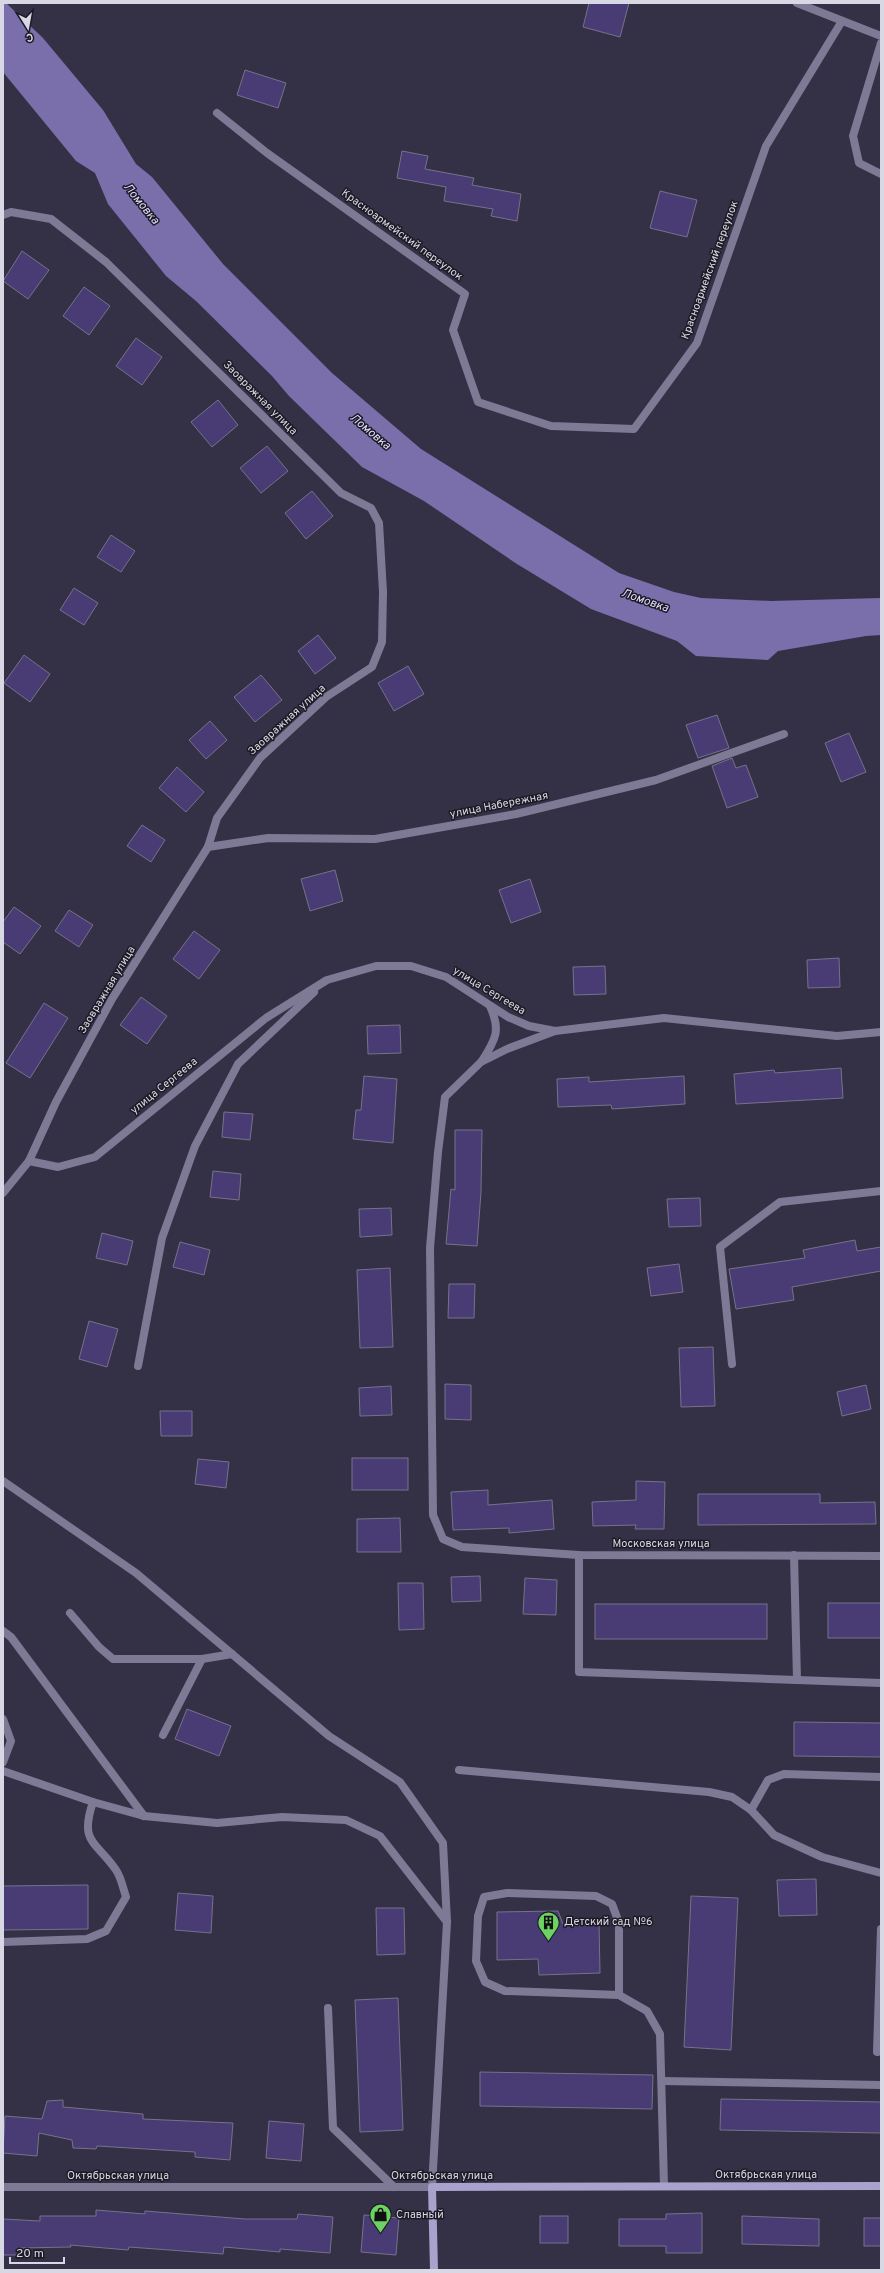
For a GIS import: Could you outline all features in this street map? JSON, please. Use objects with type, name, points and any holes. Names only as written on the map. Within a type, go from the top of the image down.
[{"type":"main road","name":"Октябрьская улица","points":[[432,2187],[881,2186]]},
{"type":"main road","points":[[432,2187],[434,2270]]},
{"type":"street","points":[[797,3],[881,36]]},
{"type":"street","name":"Красноармейский переулок","points":[[217,113],[267,153],[465,294],[453,330],[478,402],[551,426],[634,429],[697,343],[766,146],[842,21]]},
{"type":"street","points":[[881,42],[853,136],[859,163],[881,174]]},
{"type":"street","name":"Заовражная улица","points":[[3,215],[11,212],[51,219],[106,262],[341,493],[371,508],[379,523],[383,592],[382,642],[372,666],[326,697],[260,758],[217,818],[208,847],[112,999],[56,1102],[29,1161],[3,1192]]},
{"type":"street","name":"улица Набережная","points":[[208,847],[268,838],[375,839],[516,814],[656,780],[784,734]]},
{"type":"street","name":"улица Сергеева","points":[[29,1161],[58,1168],[95,1157],[266,1018],[327,980],[376,966],[411,966],[446,977],[490,1006],[529,1026],[555,1031],[664,1018],[836,1036],[881,1032]]},
{"type":"street","points":[[138,1366],[162,1238],[195,1146],[238,1064],[327,980]]},
{"type":"street","points":[[482,1062],[493,1044],[497,1031],[496,1020],[490,1006]]},
{"type":"street","points":[[482,1062],[507,1049],[555,1031]]},
{"type":"street","name":"Московская улица","points":[[482,1062],[445,1097],[438,1152],[430,1248],[432,1515],[443,1539],[462,1547],[579,1556],[881,1556]]},
{"type":"street","points":[[732,1364],[720,1247],[780,1202],[881,1191]]},
{"type":"street","points":[[3,1481],[136,1573],[329,1736],[400,1782],[443,1843],[447,1922],[432,2187]]},
{"type":"street","points":[[794,1555],[797,1680]]},
{"type":"street","points":[[579,1556],[580,1672],[881,1683]]},
{"type":"street","points":[[70,1613],[98,1647],[113,1658],[202,1659],[232,1654]]},
{"type":"street","points":[[3,1631],[11,1637],[144,1816]]},
{"type":"street","points":[[163,1735],[202,1659]]},
{"type":"street","points":[[3,1719],[11,1741],[3,1762]]},
{"type":"street","points":[[459,1770],[709,1792],[732,1797],[751,1810],[774,1835],[822,1857],[881,1873]]},
{"type":"street","points":[[3,1772],[93,1802],[144,1816],[217,1823],[282,1817],[346,1820],[380,1836],[447,1922]]},
{"type":"street","points":[[751,1810],[768,1780],[784,1774],[881,1777]]},
{"type":"street","points":[[3,1942],[87,1939],[106,1931],[126,1896],[117,1871],[91,1840],[86,1821],[93,1802]]},
{"type":"street","points":[[619,1995],[619,1923],[612,1904],[596,1896],[507,1893],[484,1897],[478,1916],[476,1961],[485,1982],[505,1991],[619,1995],[647,2011],[660,2034],[664,2186]]},
{"type":"street","points":[[878,2052],[881,1929]]},
{"type":"street","points":[[328,2008],[333,2128],[394,2187]]},
{"type":"street","points":[[662,2081],[881,2085]]},
{"type":"street","name":"Октябрьская улица","points":[[3,2187],[432,2187]]},
{"type":"water","name":"Ломовка","points":[[3,3],[6,3],[43,38],[103,110],[136,164],[152,177],[223,264],[332,373],[421,449],[619,573],[674,592],[701,598],[771,601],[881,598],[881,635],[866,636],[778,651],[768,660],[696,656],[677,641],[591,609],[517,564],[424,501],[362,467],[289,396],[272,376],[196,301],[166,276],[108,204],[95,173],[76,161],[3,72]]},
{"type":"building","points":[[589,3],[629,3],[620,37],[583,27]]},
{"type":"building","points":[[245,70],[286,83],[278,108],[237,95]]},
{"type":"building","points":[[402,151],[428,156],[425,169],[474,178],[472,185],[521,194],[517,221],[491,216],[493,209],[444,201],[446,187],[397,178]]},
{"type":"building","points":[[660,191],[697,200],[687,237],[650,228]]},
{"type":"building","points":[[22,251],[49,270],[28,299],[3,281]]},
{"type":"building","points":[[84,287],[110,306],[89,335],[63,316]]},
{"type":"building","points":[[136,338],[162,357],[142,385],[116,366]]},
{"type":"building","points":[[218,400],[238,425],[212,447],[191,422]]},
{"type":"building","points":[[267,446],[288,471],[261,493],[240,468]]},
{"type":"building","points":[[312,491],[333,516],[306,539],[285,513]]},
{"type":"building","points":[[111,535],[135,551],[121,572],[97,557]]},
{"type":"building","points":[[74,588],[98,603],[84,625],[60,610]]},
{"type":"building","points":[[318,635],[336,658],[315,674],[298,651]]},
{"type":"building","points":[[24,655],[50,674],[30,702],[4,683]]},
{"type":"building","points":[[408,666],[424,694],[394,711],[378,683]]},
{"type":"building","points":[[261,675],[282,700],[255,722],[234,697]]},
{"type":"building","points":[[717,715],[729,748],[698,758],[686,725]]},
{"type":"building","points":[[210,721],[227,740],[206,759],[189,740]]},
{"type":"building","points":[[849,733],[866,772],[841,782],[825,743]]},
{"type":"building","points":[[732,758],[736,768],[746,765],[758,797],[727,808],[712,766]]},
{"type":"building","points":[[177,767],[204,792],[186,812],[159,788]]},
{"type":"building","points":[[142,825],[165,840],[151,862],[127,846]]},
{"type":"building","points":[[335,870],[343,901],[310,911],[301,879]]},
{"type":"building","points":[[530,879],[541,912],[511,923],[499,890]]},
{"type":"building","points":[[14,907],[41,926],[20,954],[3,942],[3,922]]},
{"type":"building","points":[[69,910],[93,925],[79,947],[55,931]]},
{"type":"building","points":[[194,931],[220,950],[199,979],[173,959]]},
{"type":"building","points":[[839,958],[840,987],[808,988],[807,960]]},
{"type":"building","points":[[605,966],[606,994],[574,995],[573,967]]},
{"type":"building","points":[[141,997],[167,1016],[147,1044],[120,1025]]},
{"type":"building","points":[[44,1003],[68,1018],[30,1078],[6,1063]]},
{"type":"building","points":[[400,1025],[401,1053],[368,1054],[367,1026]]},
{"type":"building","points":[[841,1068],[843,1098],[736,1104],[734,1074],[774,1070],[775,1073]]},
{"type":"building","points":[[364,1076],[397,1079],[393,1143],[353,1139],[356,1110],[361,1110]]},
{"type":"building","points":[[684,1076],[685,1104],[612,1109],[611,1105],[558,1107],[557,1079],[589,1077],[589,1082]]},
{"type":"building","points":[[224,1112],[253,1114],[250,1140],[222,1137]]},
{"type":"building","points":[[455,1130],[482,1130],[481,1192],[477,1246],[446,1244],[451,1189],[455,1190]]},
{"type":"building","points":[[213,1171],[241,1174],[239,1200],[210,1197]]},
{"type":"building","points":[[700,1198],[701,1226],[669,1227],[667,1199]]},
{"type":"building","points":[[391,1208],[392,1235],[360,1237],[359,1209]]},
{"type":"building","points":[[102,1233],[133,1241],[127,1265],[96,1258]]},
{"type":"building","points":[[855,1240],[857,1251],[881,1247],[881,1271],[792,1287],[794,1300],[736,1309],[729,1269],[805,1258],[803,1250]]},
{"type":"building","points":[[180,1242],[210,1250],[204,1275],[173,1267]]},
{"type":"building","points":[[679,1264],[683,1292],[651,1296],[647,1268]]},
{"type":"building","points":[[390,1268],[393,1347],[360,1348],[357,1270]]},
{"type":"building","points":[[449,1284],[475,1284],[474,1318],[448,1318]]},
{"type":"building","points":[[89,1321],[118,1329],[107,1367],[79,1359]]},
{"type":"building","points":[[713,1347],[715,1406],[681,1407],[679,1348]]},
{"type":"building","points":[[445,1384],[471,1385],[471,1420],[445,1419]]},
{"type":"building","points":[[866,1385],[871,1409],[842,1416],[837,1392]]},
{"type":"building","points":[[391,1386],[392,1415],[360,1416],[359,1388]]},
{"type":"building","points":[[160,1411],[192,1411],[192,1436],[161,1436]]},
{"type":"building","points":[[352,1458],[408,1458],[408,1490],[352,1490]]},
{"type":"building","points":[[198,1459],[229,1462],[226,1488],[195,1484]]},
{"type":"building","points":[[636,1481],[665,1482],[664,1529],[635,1529],[636,1525],[593,1526],[592,1502],[636,1500]]},
{"type":"building","points":[[488,1490],[488,1505],[552,1500],[554,1529],[509,1533],[509,1528],[453,1530],[451,1492]]},
{"type":"building","points":[[698,1494],[820,1494],[820,1503],[875,1502],[876,1524],[698,1525]]},
{"type":"building","points":[[400,1518],[401,1552],[357,1552],[357,1519]]},
{"type":"building","points":[[480,1576],[481,1601],[452,1602],[451,1577]]},
{"type":"building","points":[[525,1578],[557,1580],[556,1615],[523,1614]]},
{"type":"building","points":[[398,1583],[423,1583],[424,1629],[399,1630]]},
{"type":"building","points":[[828,1603],[881,1603],[881,1638],[828,1638]]},
{"type":"building","points":[[595,1604],[767,1604],[767,1639],[595,1639]]},
{"type":"building","points":[[187,1709],[231,1726],[219,1756],[175,1739]]},
{"type":"building","points":[[794,1722],[881,1723],[881,1757],[794,1756]]},
{"type":"building","points":[[816,1879],[817,1915],[779,1916],[777,1880]]},
{"type":"building","points":[[88,1885],[88,1929],[3,1930],[3,1886]]},
{"type":"building","points":[[178,1893],[213,1896],[211,1933],[175,1930]]},
{"type":"building","points":[[691,1896],[738,1898],[731,2050],[684,2047]]},
{"type":"building","points":[[376,1908],[404,1908],[405,1954],[377,1955]]},
{"type":"building","name":"Детский сад №6","points":[[558,1911],[563,1924],[599,1923],[600,1973],[539,1975],[538,1959],[497,1960],[497,1912]]},
{"type":"building","points":[[398,1998],[403,2130],[360,2132],[355,2000]]},
{"type":"building","points":[[480,2072],[653,2075],[652,2109],[480,2106]]},
{"type":"building","points":[[721,2099],[881,2102],[881,2133],[720,2130]]},
{"type":"building","points":[[63,2100],[63,2107],[143,2114],[143,2119],[233,2123],[230,2160],[195,2157],[195,2152],[97,2146],[96,2149],[73,2148],[72,2140],[39,2133],[37,2156],[3,2153],[5,2116],[42,2119],[47,2101]]},
{"type":"building","points":[[269,2121],[304,2124],[301,2161],[266,2158]]},
{"type":"building","points":[[96,2210],[145,2214],[145,2211],[245,2219],[297,2219],[298,2214],[333,2217],[330,2253],[280,2249],[280,2252],[224,2247],[223,2254],[129,2247],[128,2250],[70,2245],[71,2247],[20,2248],[20,2255],[3,2255],[3,2219],[40,2221],[40,2216],[96,2216]]},
{"type":"building","points":[[702,2213],[702,2253],[666,2253],[666,2246],[619,2246],[619,2219],[666,2219],[666,2214]]},
{"type":"building","name":"Славный","points":[[364,2215],[399,2218],[396,2255],[361,2252]]},
{"type":"building","points":[[540,2216],[568,2216],[568,2243],[540,2243]]},
{"type":"building","points":[[742,2216],[819,2219],[819,2246],[742,2244]]},
{"type":"building","points":[[864,2218],[881,2218],[881,2246],[864,2246]]},
{"type":"place","name":"Детский сад №6","points":[[548,1942]]},
{"type":"place","name":"Славный","points":[[380,2234]]}]
